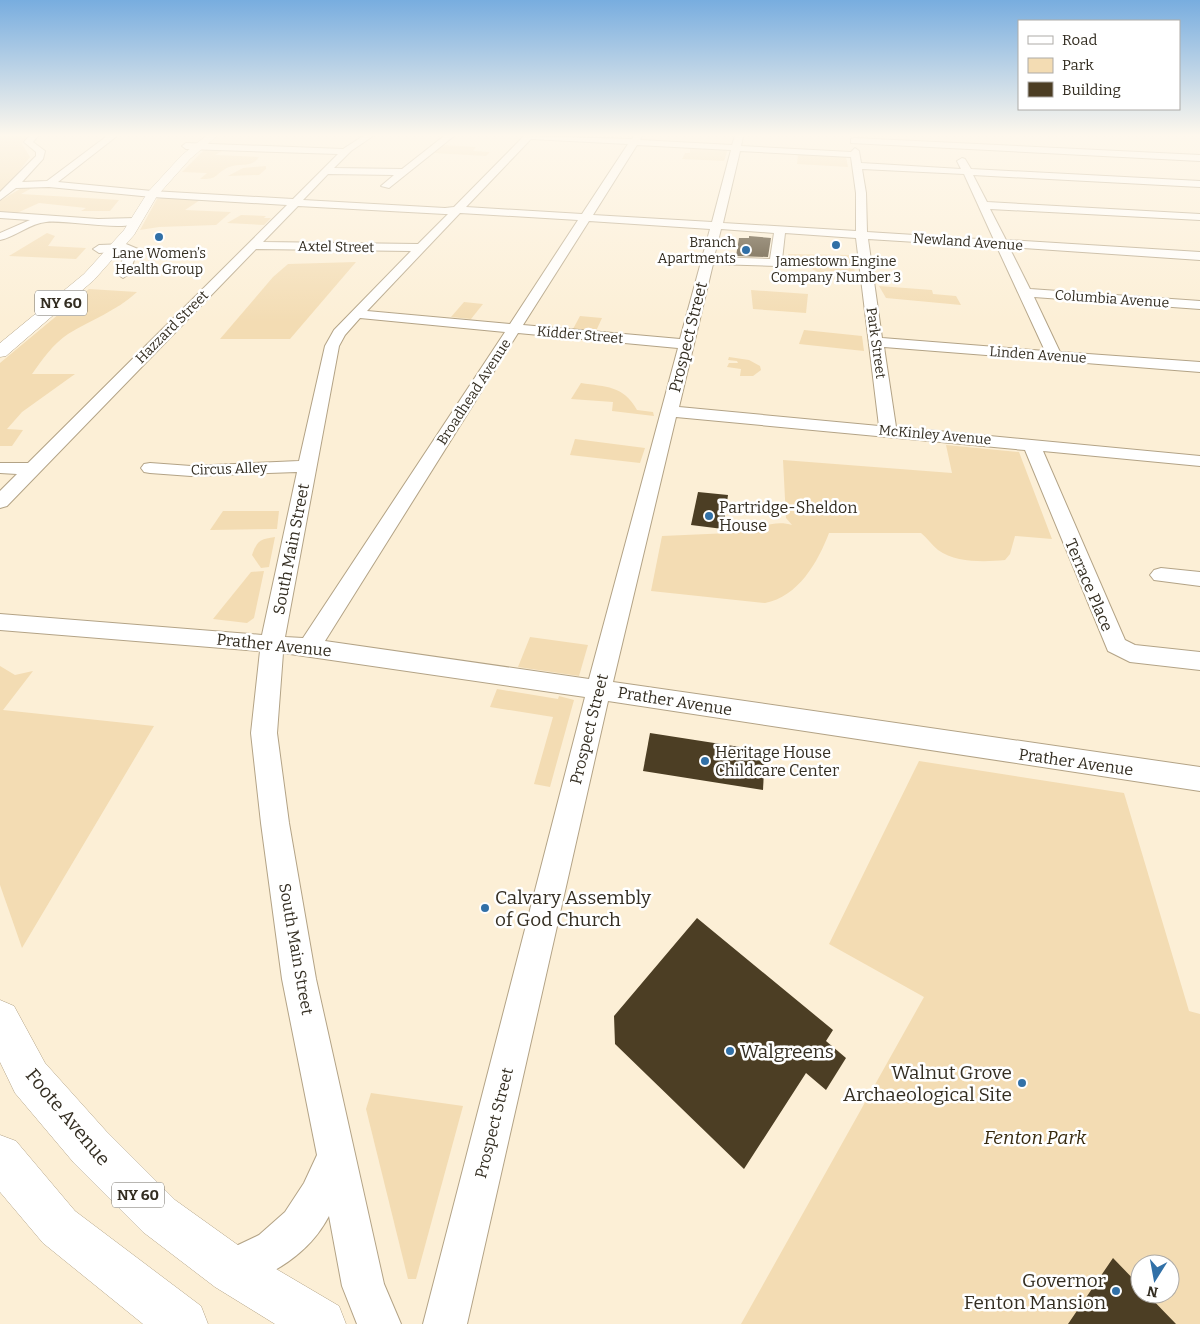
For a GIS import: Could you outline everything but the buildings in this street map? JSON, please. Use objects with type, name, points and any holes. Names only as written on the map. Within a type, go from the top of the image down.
[{"type":"highway","name":"NY 60","points":[[0,336],[56,291],[99,248],[134,198]]},
{"type":"highway","name":"NY 60","points":[[0,352],[69,297],[116,248],[150,198]]},
{"type":"highway","name":"Foote Avenue","points":[[0,1020],[30,1078],[90,1147],[159,1216],[232,1270],[321,1324]]},
{"type":"highway","points":[[0,1157],[59,1227],[183,1324]]},
{"type":"street","name":"Newland Avenue","points":[[212,198],[585,218],[1200,256]]},
{"type":"street","name":"Hazzard Street","points":[[0,502],[299,198]]},
{"type":"street","name":"South Main Street","points":[[379,1324],[364,1286],[299,979],[269,779],[264,733],[273,643],[329,354],[339,333],[467,198]]},
{"type":"street","name":"Broadhead Avenue","points":[[309,647],[598,198]]},
{"type":"street","name":"Prospect Street","points":[[445,1324],[599,689],[723,198]]},
{"type":"street","name":"Park Street","points":[[859,198],[888,431]]},
{"type":"street","points":[[979,198],[1055,356]]},
{"type":"street","points":[[982,204],[1200,217]]},
{"type":"street","points":[[0,215],[119,222],[136,220]]},
{"type":"street","points":[[0,237],[44,219]]},
{"type":"street","points":[[707,260],[772,263],[776,260],[780,230]]},
{"type":"street","name":"Axtel Street","points":[[253,246],[419,248]]},
{"type":"street","points":[[99,248],[132,249],[123,274]]},
{"type":"street","name":"Columbia Avenue","points":[[1025,293],[1200,305]]},
{"type":"street","name":"Kidder Street","points":[[356,314],[686,344]]},
{"type":"street","name":"Linden Avenue","points":[[876,342],[1200,367]]},
{"type":"street","name":"McKinley Avenue","points":[[670,411],[1200,461]]},
{"type":"street","name":"Terrace Place","points":[[1031,444],[1116,645],[1122,650],[1136,654],[1200,661]]},
{"type":"street","name":"Circus Alley","points":[[150,468],[192,471],[307,466]]},
{"type":"street","points":[[0,468],[32,469]]},
{"type":"street","points":[[1161,574],[1200,578]]},
{"type":"street","name":"Prather Avenue","points":[[0,622],[309,647],[599,689],[906,738],[1200,779]]},
{"type":"street","points":[[232,1270],[265,1256],[293,1236],[314,1207],[336,1155]]},
{"type":"green space","points":[[5,198],[83,198],[119,200],[110,211],[81,211],[86,208],[39,203],[17,213],[0,212],[0,201]]},
{"type":"green space","points":[[157,199],[200,200],[185,210],[231,212],[216,225],[159,227],[140,230]]},
{"type":"green space","points":[[241,215],[271,218],[264,225],[227,223]]},
{"type":"green space","points":[[47,233],[55,236],[48,246],[86,248],[76,259],[9,256]]},
{"type":"green space","points":[[788,254],[853,255],[855,275],[820,273],[804,265],[788,263]]},
{"type":"green space","points":[[356,262],[290,339],[220,339],[273,277],[288,264]]},
{"type":"green space","points":[[879,286],[932,290],[933,294],[956,296],[961,305],[886,298]]},
{"type":"green space","points":[[89,289],[137,292],[112,310],[68,334],[53,347],[32,374],[75,374],[22,412],[7,429],[23,430],[12,446],[0,446],[0,363]]},
{"type":"green space","points":[[751,290],[808,294],[806,313],[753,309]]},
{"type":"green space","points":[[464,302],[483,304],[471,319],[451,317]]},
{"type":"green space","points":[[580,316],[602,318],[596,331],[573,329]]},
{"type":"green space","points":[[804,330],[862,336],[864,351],[799,344]]},
{"type":"green space","points":[[729,357],[749,360],[760,366],[761,370],[753,376],[740,376],[741,369],[727,367],[729,363],[738,363],[737,361],[728,360]]},
{"type":"green space","points":[[581,383],[606,387],[620,392],[632,402],[637,410],[653,412],[654,416],[612,411],[613,402],[571,399]]},
{"type":"green space","points":[[575,439],[645,448],[640,463],[570,455]]},
{"type":"green space","points":[[946,445],[1019,452],[1052,539],[1015,536],[1010,554],[1005,560],[980,561],[962,559],[945,554],[938,550],[921,533],[829,533],[813,566],[797,586],[787,594],[765,603],[651,591],[662,536],[753,532],[772,524],[792,525],[786,518],[783,460],[952,473]]},
{"type":"green space","points":[[223,511],[279,511],[277,529],[210,530]]},
{"type":"green space","points":[[275,537],[269,567],[261,568],[252,555],[254,550],[260,542]]},
{"type":"green space","points":[[264,571],[254,618],[247,623],[213,619],[251,572]]},
{"type":"green space","points":[[530,637],[588,645],[579,676],[518,667]]},
{"type":"green space","points":[[0,666],[15,675],[33,671],[3,710],[154,726],[22,948],[0,885]]},
{"type":"green space","points":[[497,689],[558,699],[559,696],[574,700],[550,787],[534,784],[553,717],[490,707]]},
{"type":"green space","name":"Fenton Park","points":[[919,761],[1124,793],[1189,1011],[1200,1014],[1200,1324],[741,1324],[924,997],[829,944]]},
{"type":"green space","points":[[371,1093],[463,1106],[416,1279],[408,1279],[366,1109]]},
{"type":"place","name":"Lane Women’s Health Group","points":[[159,237]]},
{"type":"place","name":"Jamestown Engine Company Number 3","points":[[836,245]]},
{"type":"place","name":"Branch Apartments","points":[[746,250]]},
{"type":"place","name":"Partridge-Sheldon House","points":[[709,516]]},
{"type":"place","name":"Heritage House Childcare Center","points":[[705,761]]},
{"type":"place","name":"Calvary Assembly of God Church","points":[[485,908]]},
{"type":"place","name":"Walgreens","points":[[730,1051]]},
{"type":"place","name":"Walnut Grove Archaeological Site","points":[[1022,1083]]},
{"type":"place","name":"Governor Fenton Mansion","points":[[1116,1291]]}]
